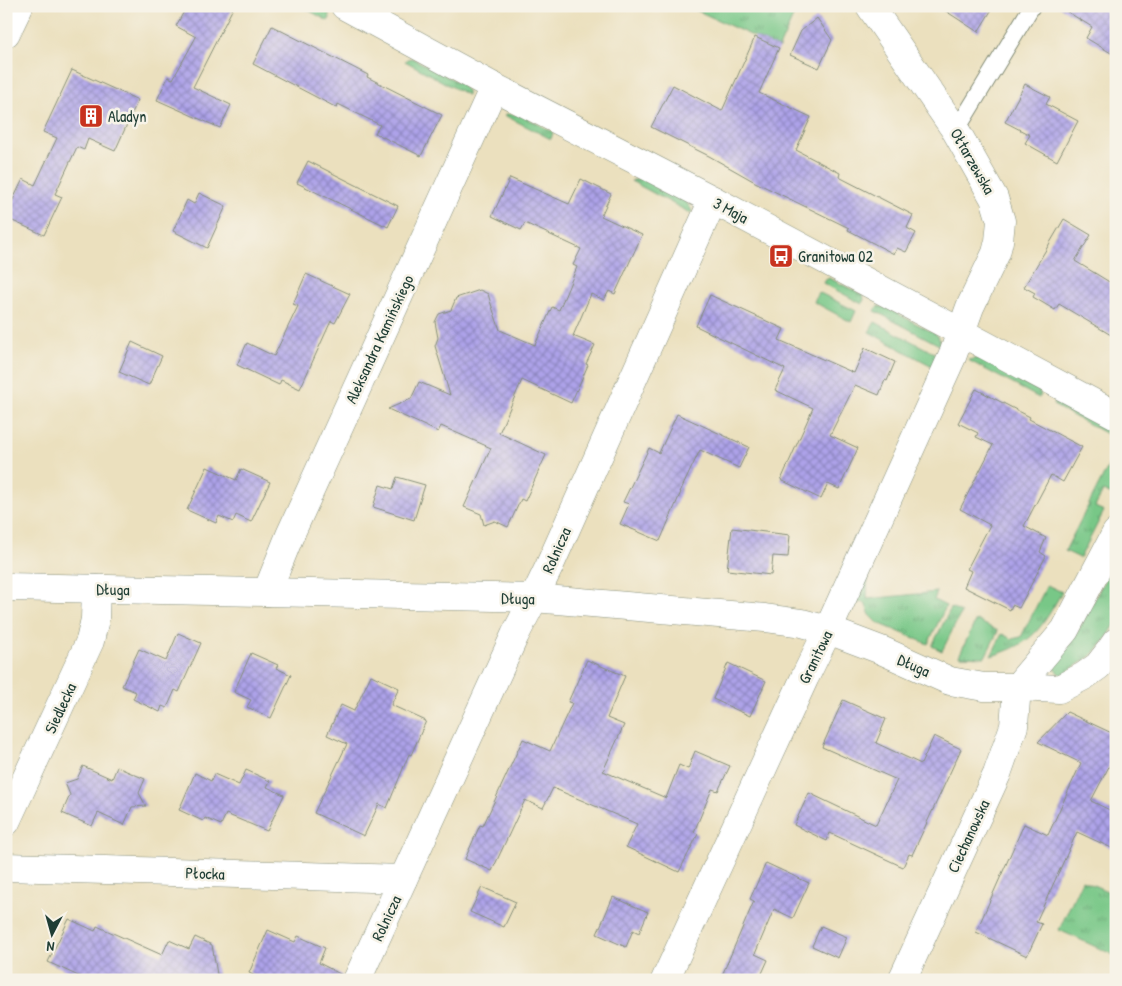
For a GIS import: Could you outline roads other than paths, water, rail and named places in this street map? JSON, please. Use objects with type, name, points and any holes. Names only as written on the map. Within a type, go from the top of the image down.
[{"type":"street","points":[[6,33],[19,6]]},
{"type":"street","name":"3 Maja","points":[[345,6],[494,87],[712,200],[1116,415]]},
{"type":"street","name":"Ołtarzewska","points":[[870,6],[956,131],[994,198],[1001,221],[996,253],[970,307],[961,332]]},
{"type":"street","name":"Aleksandra Kamińskiego","points":[[267,592],[290,535],[494,87]]},
{"type":"street","name":"Rolnicza","points":[[357,980],[515,635],[534,598],[712,200]]},
{"type":"street","name":"Granitowa","points":[[665,980],[828,630],[952,357],[961,332]]},
{"type":"street","points":[[1017,687],[1065,630],[1116,533]]},
{"type":"street","name":"Długa","points":[[6,587],[534,598],[765,618],[802,623],[828,630],[881,650],[950,681],[984,687],[1017,687]]},
{"type":"street","name":"Siedlecka","points":[[6,822],[90,641],[95,619],[96,589]]},
{"type":"street","points":[[1017,687],[1059,689],[1084,676],[1098,666],[1116,642]]},
{"type":"street","name":"Ciechanowska","points":[[902,980],[997,774],[1014,726],[1017,687]]},
{"type":"street","name":"Płocka","points":[[6,867],[403,878]]},
{"type":"lane","points":[[956,131],[1032,6]]},
{"type":"place","name":"Aladyn","points":[[91,116]]},
{"type":"place","name":"Granitowa 02","points":[[781,256]]}]
